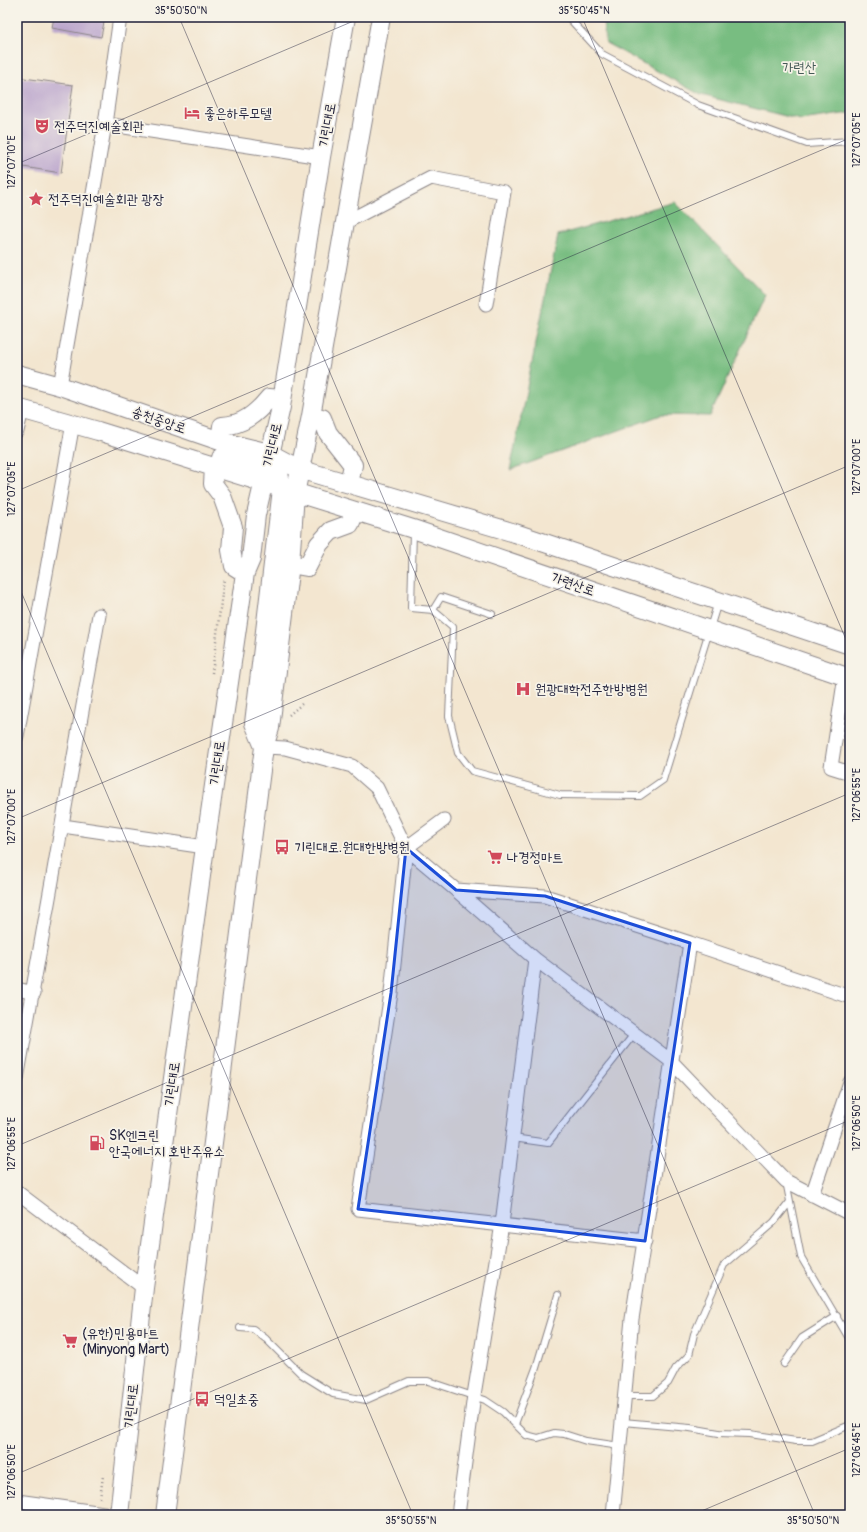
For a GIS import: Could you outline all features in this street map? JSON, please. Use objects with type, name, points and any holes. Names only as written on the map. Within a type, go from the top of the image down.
[{"type":"street","points":[[60,386],[105,124],[120,17]]},
{"type":"street","name":"기린대로","points":[[165,1515],[264,747],[270,728],[290,564],[276,477],[282,399],[321,157],[346,17]]},
{"type":"street","name":"기린대로","points":[[119,1515],[144,1288],[205,847],[245,573],[251,559],[256,515],[276,477],[299,469],[311,416],[381,17]]},
{"type":"street","points":[[105,124],[321,157]]},
{"type":"street","points":[[344,223],[431,178],[504,192],[486,304]]},
{"type":"street","name":"송천중앙로","points":[[17,374],[60,386],[220,441],[276,477]]},
{"type":"street","points":[[220,441],[222,426],[244,420],[258,412],[269,398],[282,399]]},
{"type":"street","points":[[17,431],[20,409]]},
{"type":"street","name":"송천중앙로","points":[[20,409],[73,423],[214,467],[276,477],[299,469]]},
{"type":"street","points":[[311,416],[322,418],[328,433],[353,465],[349,483]]},
{"type":"street","points":[[17,736],[73,423]]},
{"type":"street","points":[[98,431],[111,425],[276,477],[254,723],[264,747],[285,748],[352,766],[377,788],[406,848],[535,958],[671,1061],[786,1181],[850,1214]]},
{"type":"street","points":[[214,467],[213,484],[222,496],[233,527],[231,550],[234,566],[245,573]]},
{"type":"street","points":[[299,469],[516,533],[850,645]]},
{"type":"street","name":"가련산로","points":[[276,477],[355,512],[413,529],[847,677]]},
{"type":"street","points":[[290,564],[308,567],[319,544],[331,531],[350,524],[355,512]]},
{"type":"street","points":[[17,1079],[34,993],[99,615]]},
{"type":"street","points":[[847,677],[831,767],[850,773]]},
{"type":"street","points":[[444,820],[406,848],[391,992],[358,1209],[645,1241]]},
{"type":"street","points":[[63,826],[205,847]]},
{"type":"street","points":[[456,890],[545,896],[850,997]]},
{"type":"street","points":[[613,1515],[632,1319],[690,943]]},
{"type":"street","points":[[458,1515],[474,1395],[502,1224],[535,958]]},
{"type":"street","points":[[17,989],[34,993]]},
{"type":"street","points":[[812,1195],[850,1082]]},
{"type":"street","points":[[17,1192],[144,1288]]},
{"type":"street","points":[[17,1501],[119,1515]]},
{"type":"lane","points":[[568,17],[602,54],[698,105],[807,144],[850,140]]},
{"type":"lane","points":[[413,529],[411,608],[434,610],[453,627],[449,716],[458,753],[472,771],[560,795],[640,796],[664,780],[711,630],[718,601]]},
{"type":"lane","points":[[434,610],[441,597],[492,614]]},
{"type":"lane","points":[[513,1138],[548,1143],[634,1034]]},
{"type":"lane","points":[[786,1181],[789,1203],[801,1258],[850,1340]]},
{"type":"lane","points":[[624,1396],[653,1396],[668,1382],[676,1368],[689,1355],[694,1334],[724,1265],[774,1222],[789,1203]]},
{"type":"lane","points":[[515,1424],[536,1368],[558,1295]]},
{"type":"lane","points":[[784,1364],[802,1338],[837,1316]]},
{"type":"lane","points":[[240,1328],[253,1329],[266,1339],[282,1357],[301,1374],[333,1394],[366,1400],[409,1381],[428,1381],[474,1395],[503,1412],[526,1435],[538,1438],[554,1433],[564,1434],[586,1441],[620,1446]]},
{"type":"lane","points":[[623,1422],[807,1441],[812,1441],[850,1425]]},
{"type":"path","points":[[288,722],[289,715],[303,703]]},
{"type":"path","points":[[97,1512],[103,1476]]},
{"type":"highlighted area","points":[[406,848],[456,890],[545,896],[690,943],[645,1241],[358,1209],[391,993]]},
{"type":"green space","name":"가련산","points":[[602,17],[850,17],[850,113],[801,120],[701,95],[606,43]]},
{"type":"green space","points":[[675,202],[765,295],[710,416],[661,415],[510,470],[558,235]]},
{"type":"building","points":[[54,17],[105,17],[101,37],[52,28]]},
{"type":"building","name":"전주덕진예술회관","points":[[17,77],[73,85],[61,173],[17,166]]},
{"type":"place","name":"좋은하루모텔","points":[[192,113]]},
{"type":"place","name":"전주덕진예술회관","points":[[42,126]]},
{"type":"place","name":"전주덕진예술회관 광장","points":[[36,199]]},
{"type":"place","name":"원광대학전주한방병원","points":[[523,689]]},
{"type":"place","name":"기린대로.원대한방병원","points":[[282,847]]},
{"type":"place","name":"나경정마트","points":[[495,857]]},
{"type":"place","name":"SK엔크린 안국에너지 호반주유소","points":[[97,1143]]},
{"type":"place","name":"(유한)민용마트 (Minyong Mart)","points":[[70,1341]]},
{"type":"place","name":"덕일초중","points":[[202,1399]]}]
